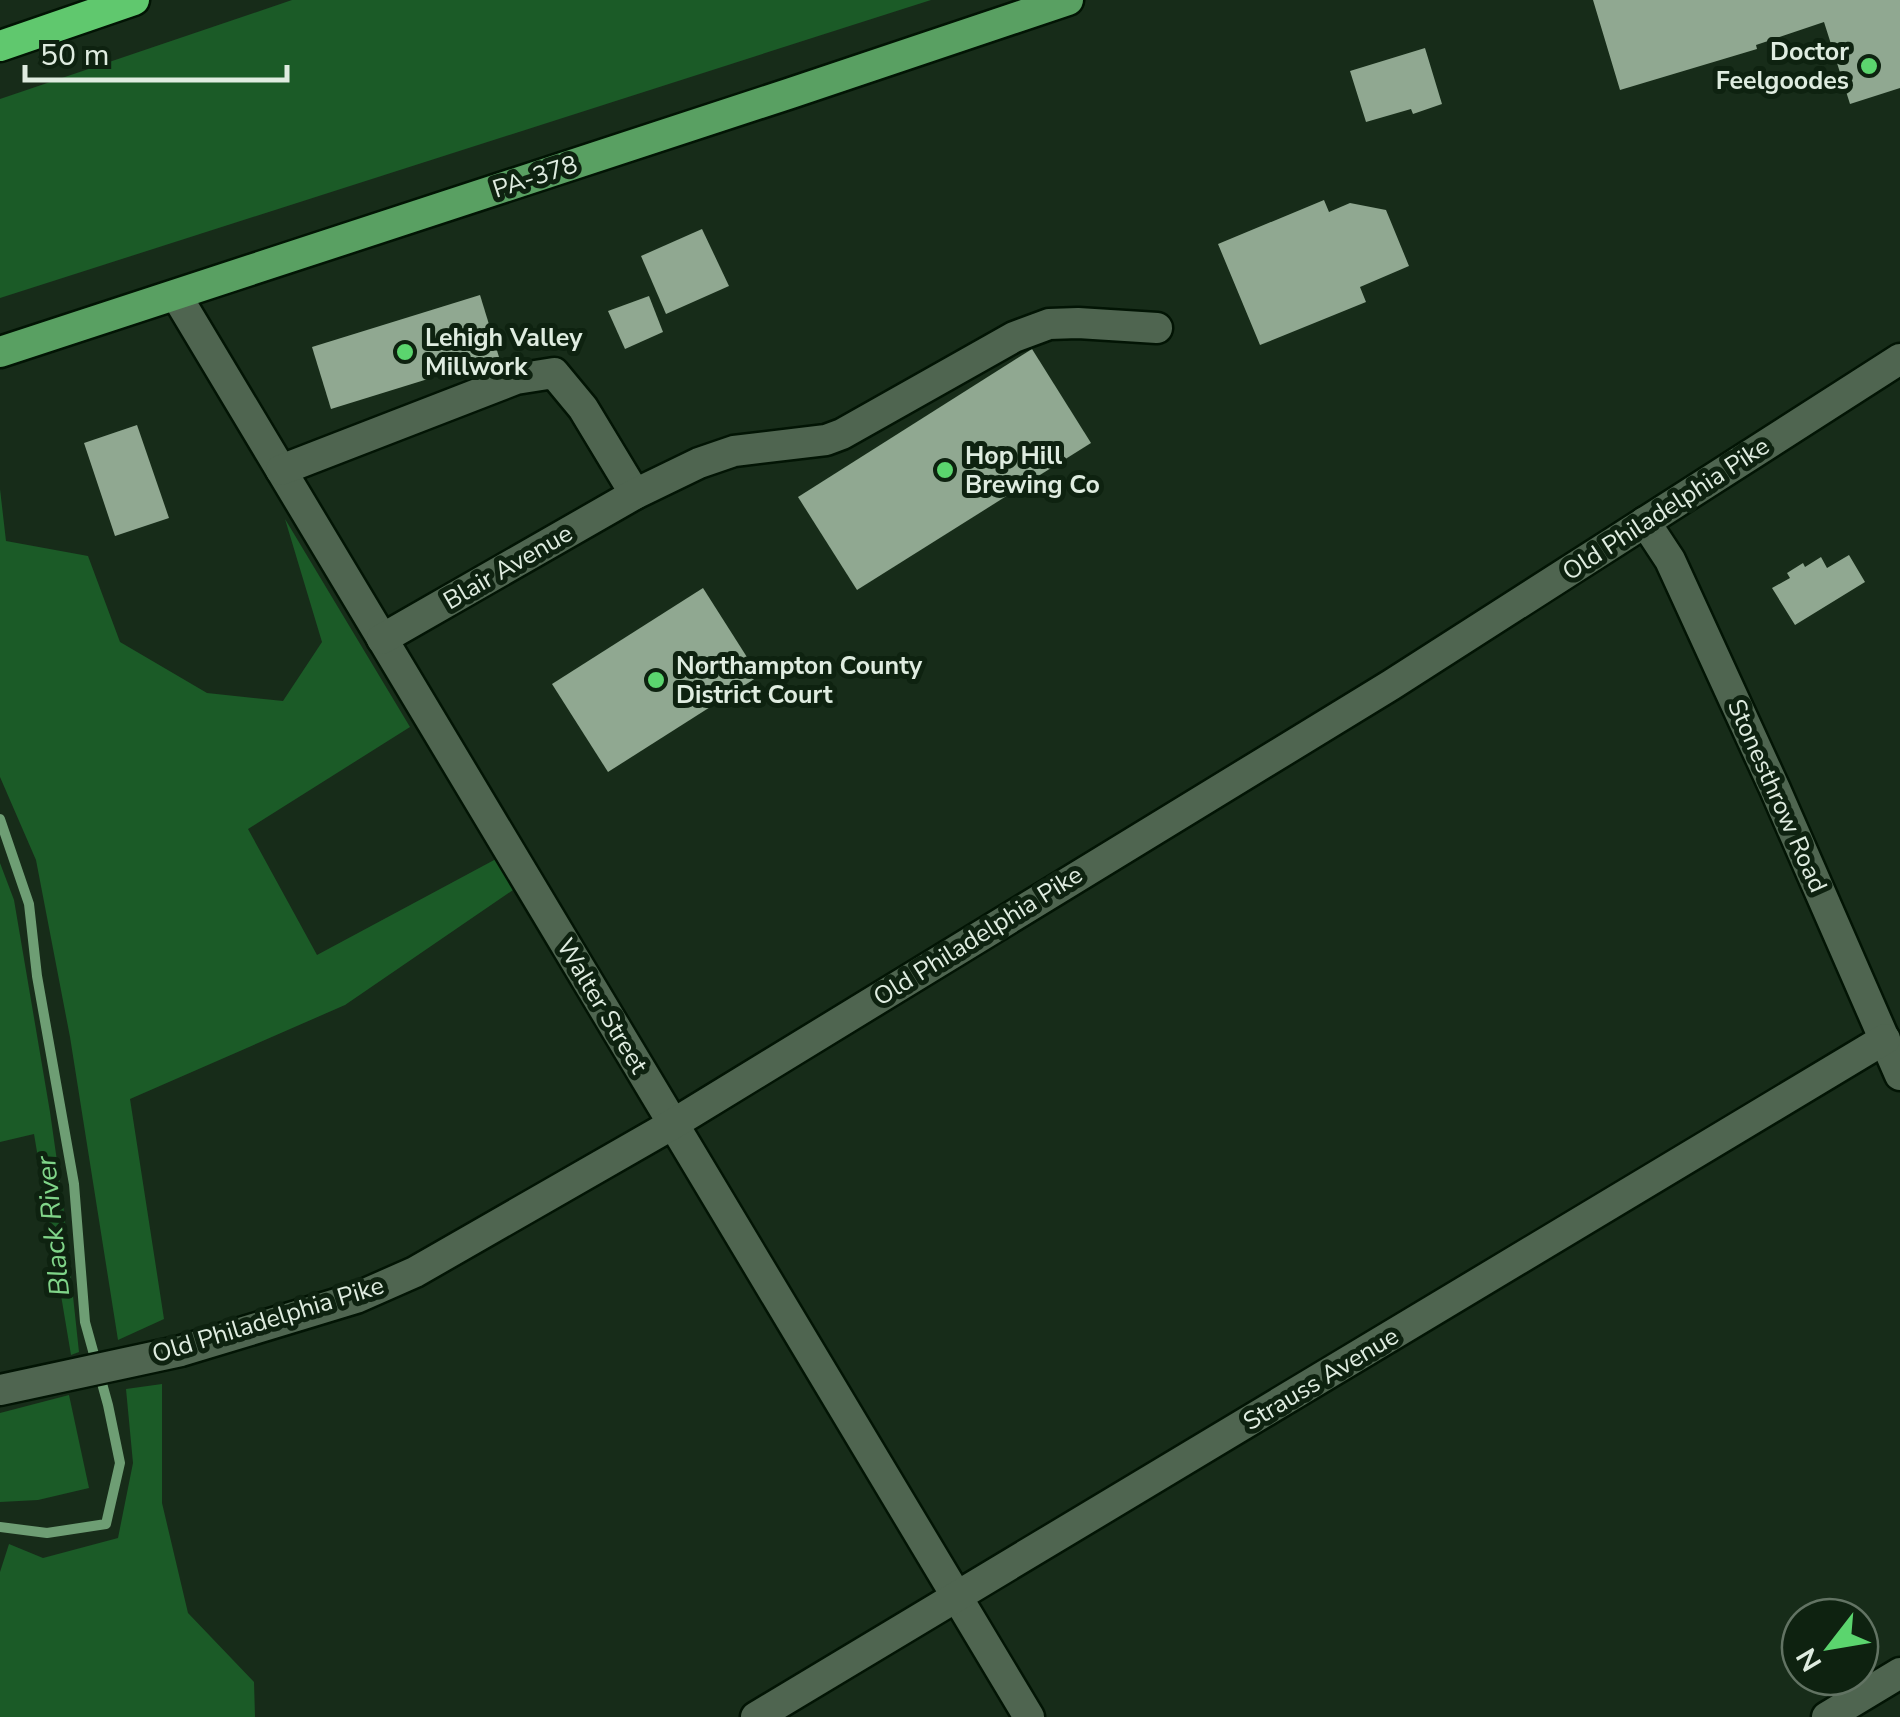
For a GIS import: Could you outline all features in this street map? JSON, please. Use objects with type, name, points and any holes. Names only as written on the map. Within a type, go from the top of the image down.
[{"type":"highway","points":[[0,46],[134,0]]},
{"type":"main road","name":"PA-378","points":[[0,352],[1068,0]]},
{"type":"street","name":"Walter Street","points":[[176,294],[1029,1717]]},
{"type":"street","name":"Blair Avenue","points":[[382,639],[635,494],[699,463],[734,451],[826,440],[842,434],[1014,337],[1048,324],[1157,328]]},
{"type":"street","name":"Old Philadelphia Pike","points":[[0,1390],[181,1351],[356,1298],[415,1272],[673,1124],[1390,685],[1900,360]]},
{"type":"street","points":[[281,470],[516,379],[554,373],[584,408],[635,494]]},
{"type":"street","name":"Stonesthrow Road","points":[[1645,522],[1670,560],[1900,1076]]},
{"type":"street","name":"Strauss Avenue","points":[[756,1717],[1886,1039]]},
{"type":"street","points":[[1826,1717],[1900,1673]]},
{"type":"green space","points":[[292,0],[931,0],[0,298],[0,99]]},
{"type":"green space","points":[[0,489],[6,541],[88,556],[120,642],[207,693],[283,701],[322,642],[285,519],[410,727],[248,829],[317,955],[496,859],[516,888],[345,1005],[130,1099],[164,1319],[118,1340],[70,1037],[36,860],[0,777]]},
{"type":"green space","points":[[0,863],[14,900],[50,1112],[79,1352],[71,1355],[34,1134],[0,1142]]},
{"type":"green space","points":[[162,1384],[162,1503],[188,1613],[254,1682],[255,1717],[0,1717],[0,1572],[9,1544],[43,1558],[118,1538],[133,1463],[126,1389]]},
{"type":"green space","points":[[69,1395],[89,1488],[38,1500],[0,1502],[0,1413]]},
{"type":"building","points":[[1593,0],[1900,0],[1900,88],[1850,104],[1824,22],[1756,45],[1757,49],[1620,90]]},
{"type":"building","points":[[1425,48],[1442,104],[1413,114],[1411,109],[1366,122],[1350,71]]},
{"type":"building","points":[[1324,200],[1329,212],[1350,203],[1386,210],[1409,266],[1360,287],[1366,302],[1260,345],[1218,244]]},
{"type":"building","points":[[702,229],[729,286],[666,314],[641,256]]},
{"type":"building","name":"Lehigh Valley Millwork","points":[[480,295],[499,357],[331,409],[312,347]]},
{"type":"building","points":[[649,296],[663,332],[625,349],[608,311]]},
{"type":"building","name":"Hop Hill Brewing Co","points":[[1032,349],[1091,443],[857,590],[798,497]]},
{"type":"building","points":[[137,425],[169,518],[115,536],[84,443]]},
{"type":"building","points":[[1849,555],[1865,582],[1795,625],[1772,588],[1790,578],[1787,573],[1803,563],[1805,567],[1821,557],[1827,568]]},
{"type":"building","name":"Northampton County District Court","points":[[703,588],[759,676],[608,772],[552,684]]},
{"type":"waterway","name":"Black River","points":[[0,819],[29,904],[37,976],[74,1184],[85,1322],[120,1463],[106,1524],[47,1533],[0,1527]]},
{"type":"place","name":"Doctor Feelgoodes","points":[[1869,66]]},
{"type":"place","name":"Lehigh Valley Millwork","points":[[405,352]]},
{"type":"place","name":"Hop Hill Brewing Co","points":[[945,470]]},
{"type":"place","name":"Northampton County District Court","points":[[656,680]]}]
